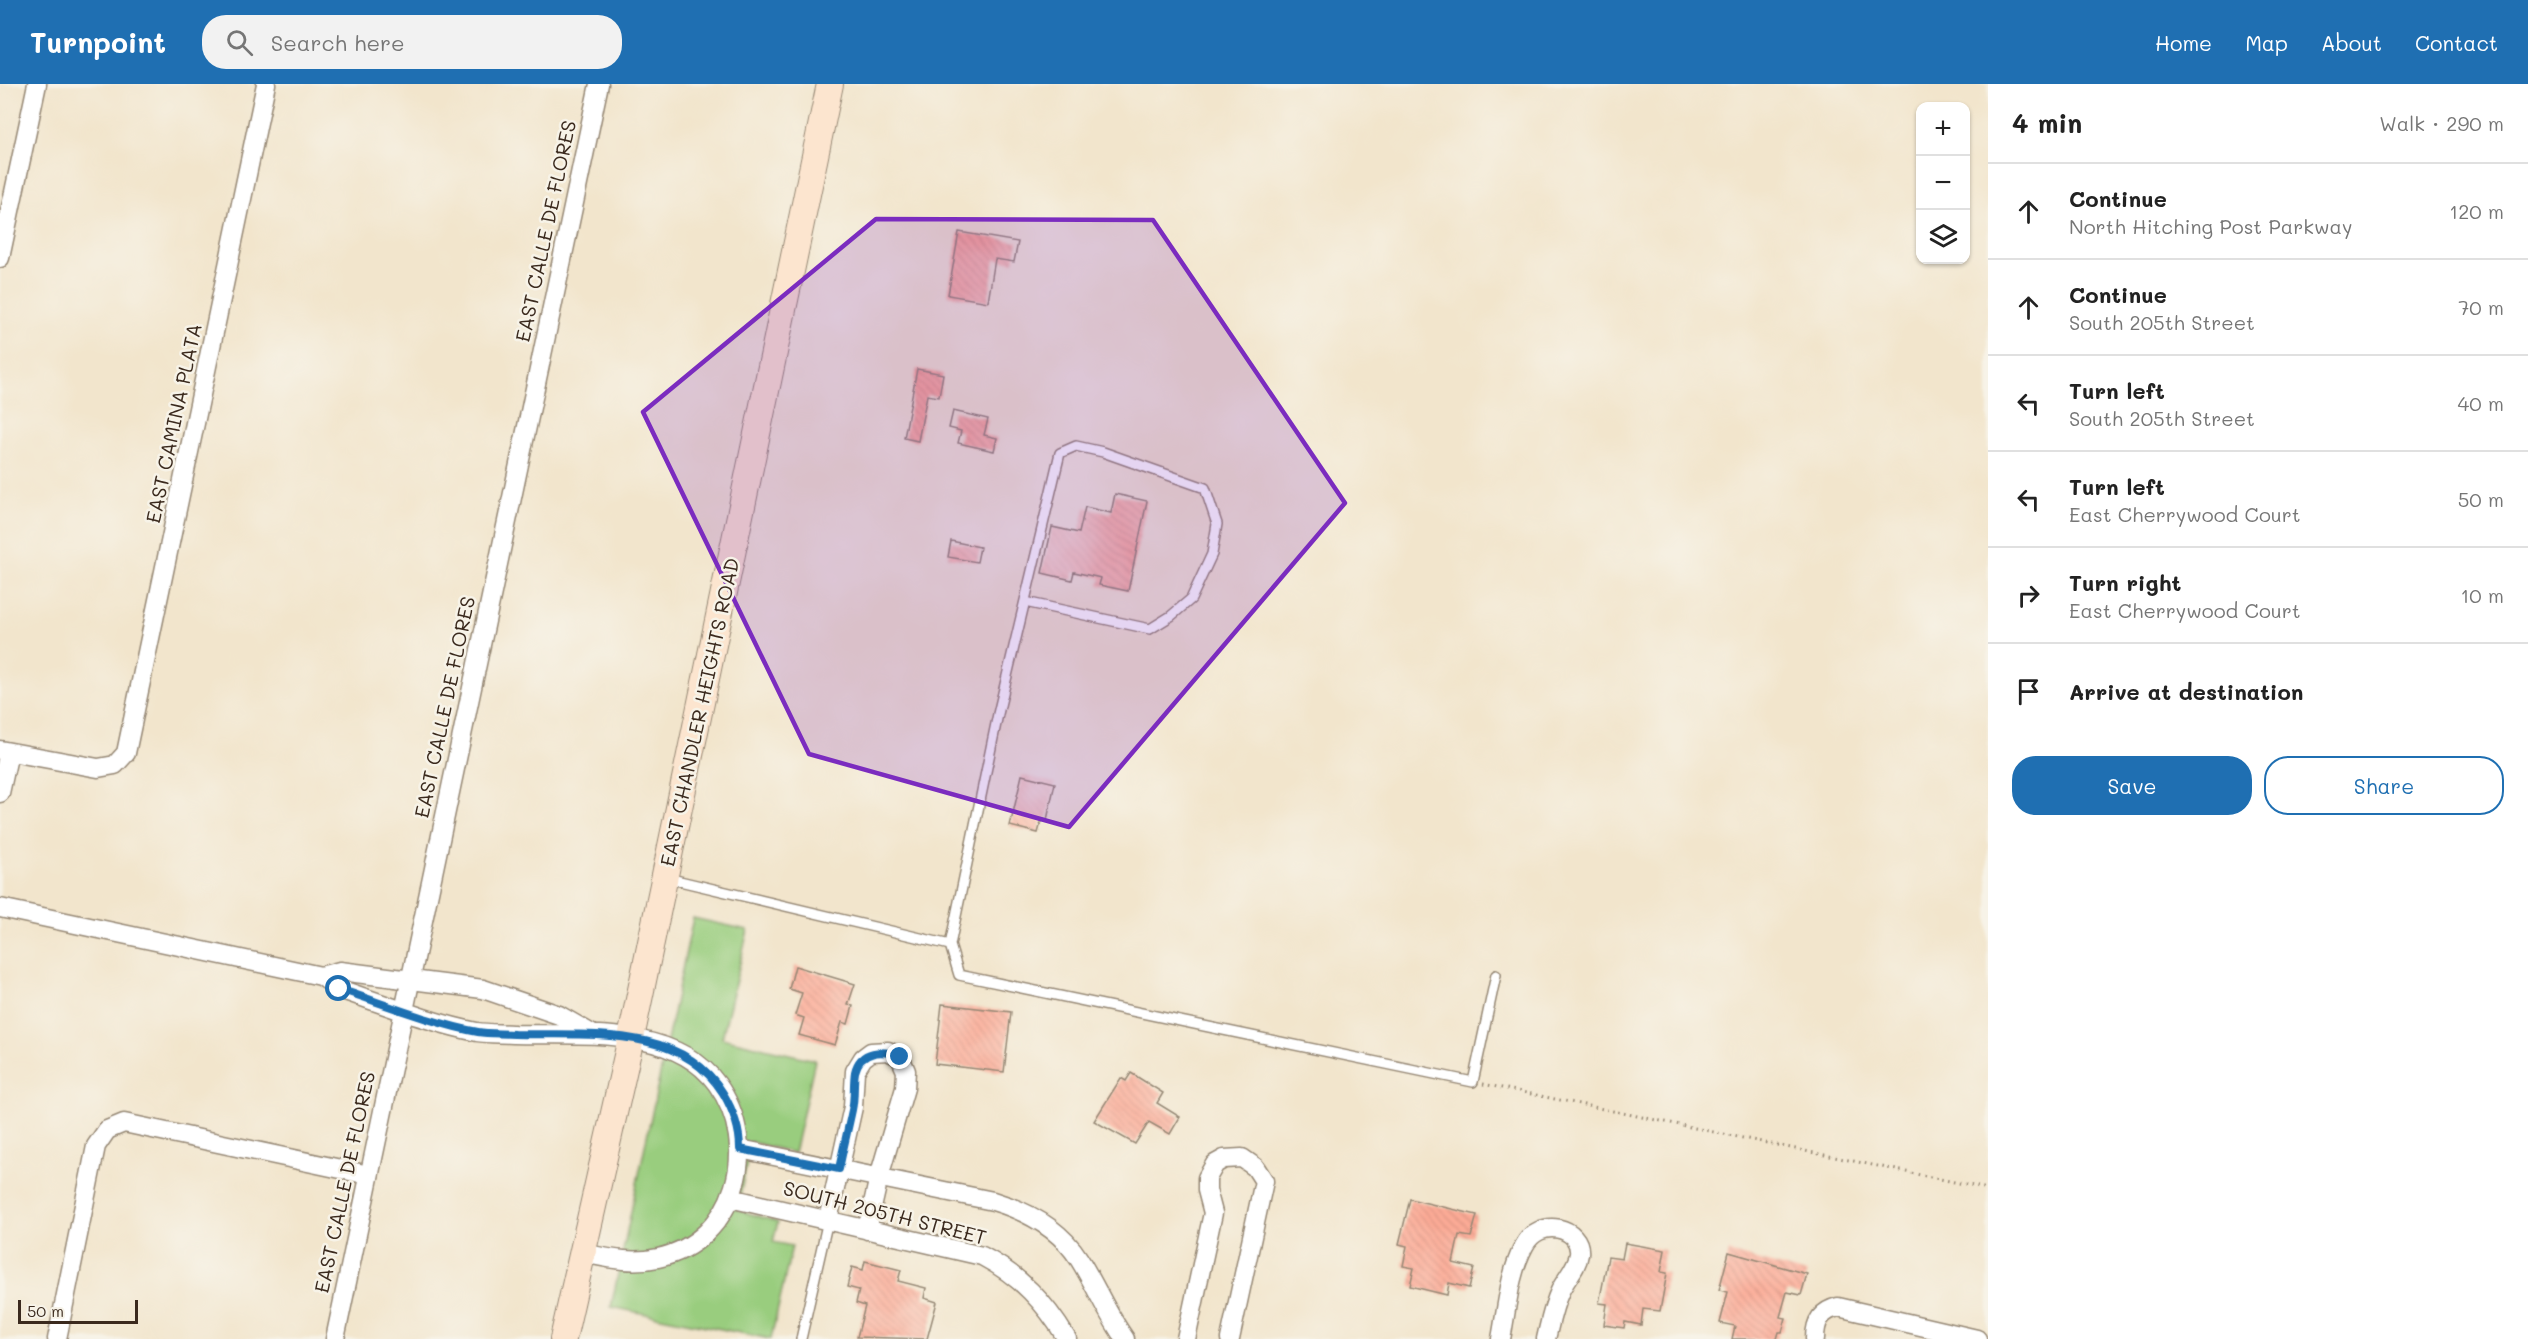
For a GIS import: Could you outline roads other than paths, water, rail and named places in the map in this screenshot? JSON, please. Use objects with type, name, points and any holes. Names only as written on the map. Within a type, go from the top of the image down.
[{"type":"main road","name":"EAST CHANDLER HEIGHTS ROAD","points":[[563,1339],[631,1038],[830,84]]},
{"type":"street","points":[[0,258],[37,84]]},
{"type":"street","name":"EAST CAMINA PLATA","points":[[4,751],[88,768],[107,768],[122,760],[129,743],[266,84]]},
{"type":"street","name":"EAST CALLE DE FLORES","points":[[335,1339],[599,84]]},
{"type":"street","points":[[0,793],[4,751]]},
{"type":"street","points":[[0,908],[321,976],[339,989],[479,1032],[592,1034],[631,1038],[681,1054],[699,1066],[717,1083],[736,1120],[741,1162],[730,1198],[717,1219],[705,1232],[691,1244],[660,1258],[627,1262],[582,1253]]},
{"type":"street","points":[[321,976],[340,971],[483,989],[559,1015],[592,1034]]},
{"type":"street","points":[[828,1220],[853,1107],[855,1071],[863,1058],[871,1052],[888,1051],[900,1057],[906,1071],[905,1088],[879,1177],[867,1230]]},
{"type":"street","points":[[57,1339],[96,1146],[107,1130],[124,1123],[369,1175]]},
{"type":"street","name":"SOUTH 205TH STREET","points":[[740,1149],[993,1201],[1031,1216],[1062,1240],[1077,1257],[1108,1314],[1125,1339]]},
{"type":"street","points":[[1186,1339],[1213,1213],[1207,1190],[1207,1178],[1215,1164],[1224,1159],[1242,1158],[1255,1167],[1264,1181],[1230,1339]]},
{"type":"street","name":"SOUTH 205TH STREET","points":[[730,1198],[982,1256],[997,1264],[1036,1295],[1067,1339]]},
{"type":"street","points":[[1501,1339],[1516,1264],[1525,1243],[1534,1233],[1545,1227],[1572,1235],[1579,1251],[1577,1264],[1560,1290],[1552,1310],[1546,1339]]},
{"type":"street","points":[[1815,1339],[1815,1328],[1820,1316],[1828,1309],[1839,1307],[1977,1339]]},
{"type":"lane","points":[[1025,602],[1150,629],[1172,616],[1191,599],[1212,554],[1217,524],[1205,488],[1103,452],[1076,446],[1060,453],[998,714],[950,945],[959,975],[1473,1082],[1496,975]]},
{"type":"lane","points":[[664,878],[950,945]]},
{"type":"lane","points":[[801,1339],[828,1220]]}]
